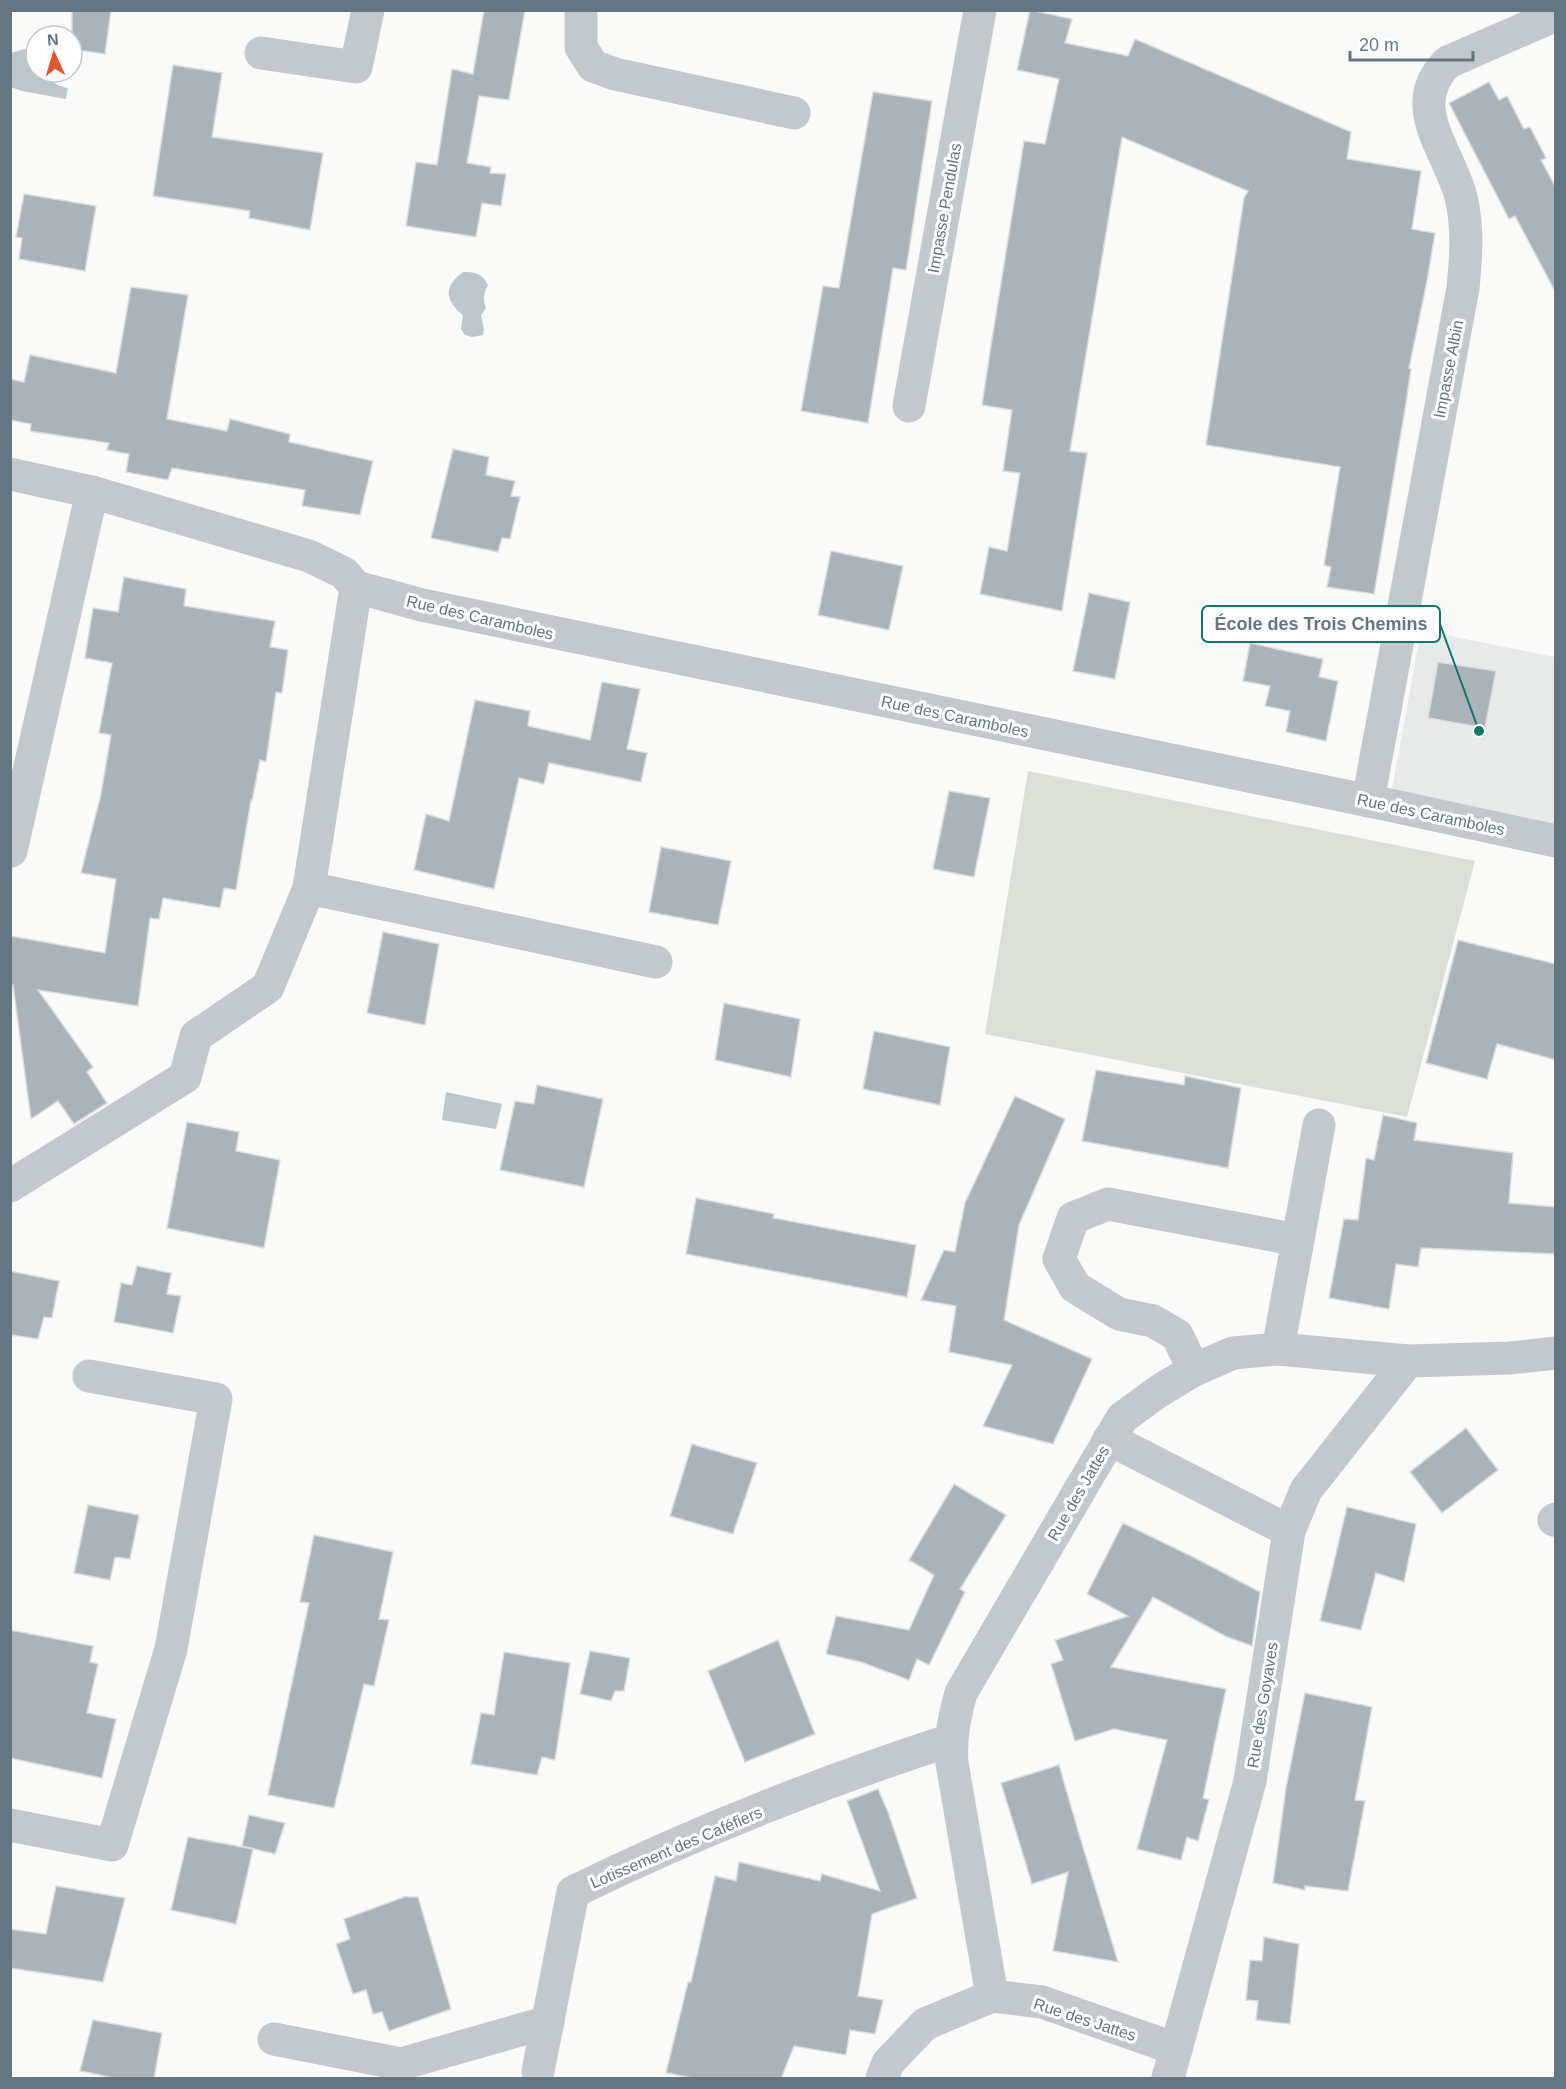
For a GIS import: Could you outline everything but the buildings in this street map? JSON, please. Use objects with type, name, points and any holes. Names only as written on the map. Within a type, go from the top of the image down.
[{"type":"street","points":[[261,53],[356,67],[368,10]]},
{"type":"street","points":[[581,10],[581,48],[593,66],[615,74],[794,112]]},
{"type":"street","name":"Impasse Pendulas","points":[[909,406],[980,10]]},
{"type":"street","name":"Impasse Albin","points":[[1368,801],[1463,288],[1467,249],[1461,198],[1440,148],[1428,96],[1438,72],[1448,62],[1556,15]]},
{"type":"street","name":"Rue des Caramboles","points":[[10,474],[92,492],[309,556],[344,573],[356,587],[475,618],[1556,841]]},
{"type":"street","points":[[11,851],[92,492]]},
{"type":"street","points":[[10,1186],[184,1077],[196,1036],[268,987],[309,888],[356,587]]},
{"type":"street","points":[[309,888],[656,962]]},
{"type":"street","points":[[1278,1349],[1319,1125]]},
{"type":"street","points":[[1194,1370],[1177,1335],[1153,1322],[1119,1314],[1075,1287],[1059,1259],[1073,1218],[1108,1204],[1298,1240]]},
{"type":"street","name":"Rue des Jattes","points":[[992,1996],[952,1763],[951,1740],[954,1716],[962,1693],[1122,1418],[1159,1391],[1194,1370],[1233,1353],[1278,1349],[1408,1361],[1510,1358],[1556,1353]]},
{"type":"street","name":"Rue des Goyaves","points":[[1172,2064],[1250,1781],[1289,1531],[1306,1490],[1408,1361]]},
{"type":"street","points":[[10,1825],[112,1845],[171,1648],[216,1399],[88,1376]]},
{"type":"street","points":[[1109,1439],[1289,1531]]},
{"type":"street","name":"Lotissement des Caféfiers","points":[[538,2071],[573,1892],[663,1850],[870,1766],[951,1740]]},
{"type":"street","name":"Rue des Jattes","points":[[882,2079],[888,2063],[925,2024],[992,1996],[1041,2002],[1172,2064]]},
{"type":"street","points":[[274,2038],[401,2064],[548,2022]]},
{"type":"shaded area","points":[[24,49],[24,84],[56,84],[68,88],[66,99],[11,87],[11,53]]},
{"type":"shaded area","points":[[463,272],[478,274],[488,285],[484,296],[486,308],[481,315],[483,335],[472,337],[465,335],[461,329],[463,315],[450,299],[449,288]]},
{"type":"shaded area","points":[[1421,630],[1555,657],[1555,841],[1389,805]]},
{"type":"shaded area","points":[[1028,771],[1475,861],[1407,1117],[985,1034]]},
{"type":"shaded area","points":[[446,1092],[502,1104],[496,1129],[442,1120]]},
{"type":"place","name":"École des Trois Chemins","points":[[1479,731]]}]
